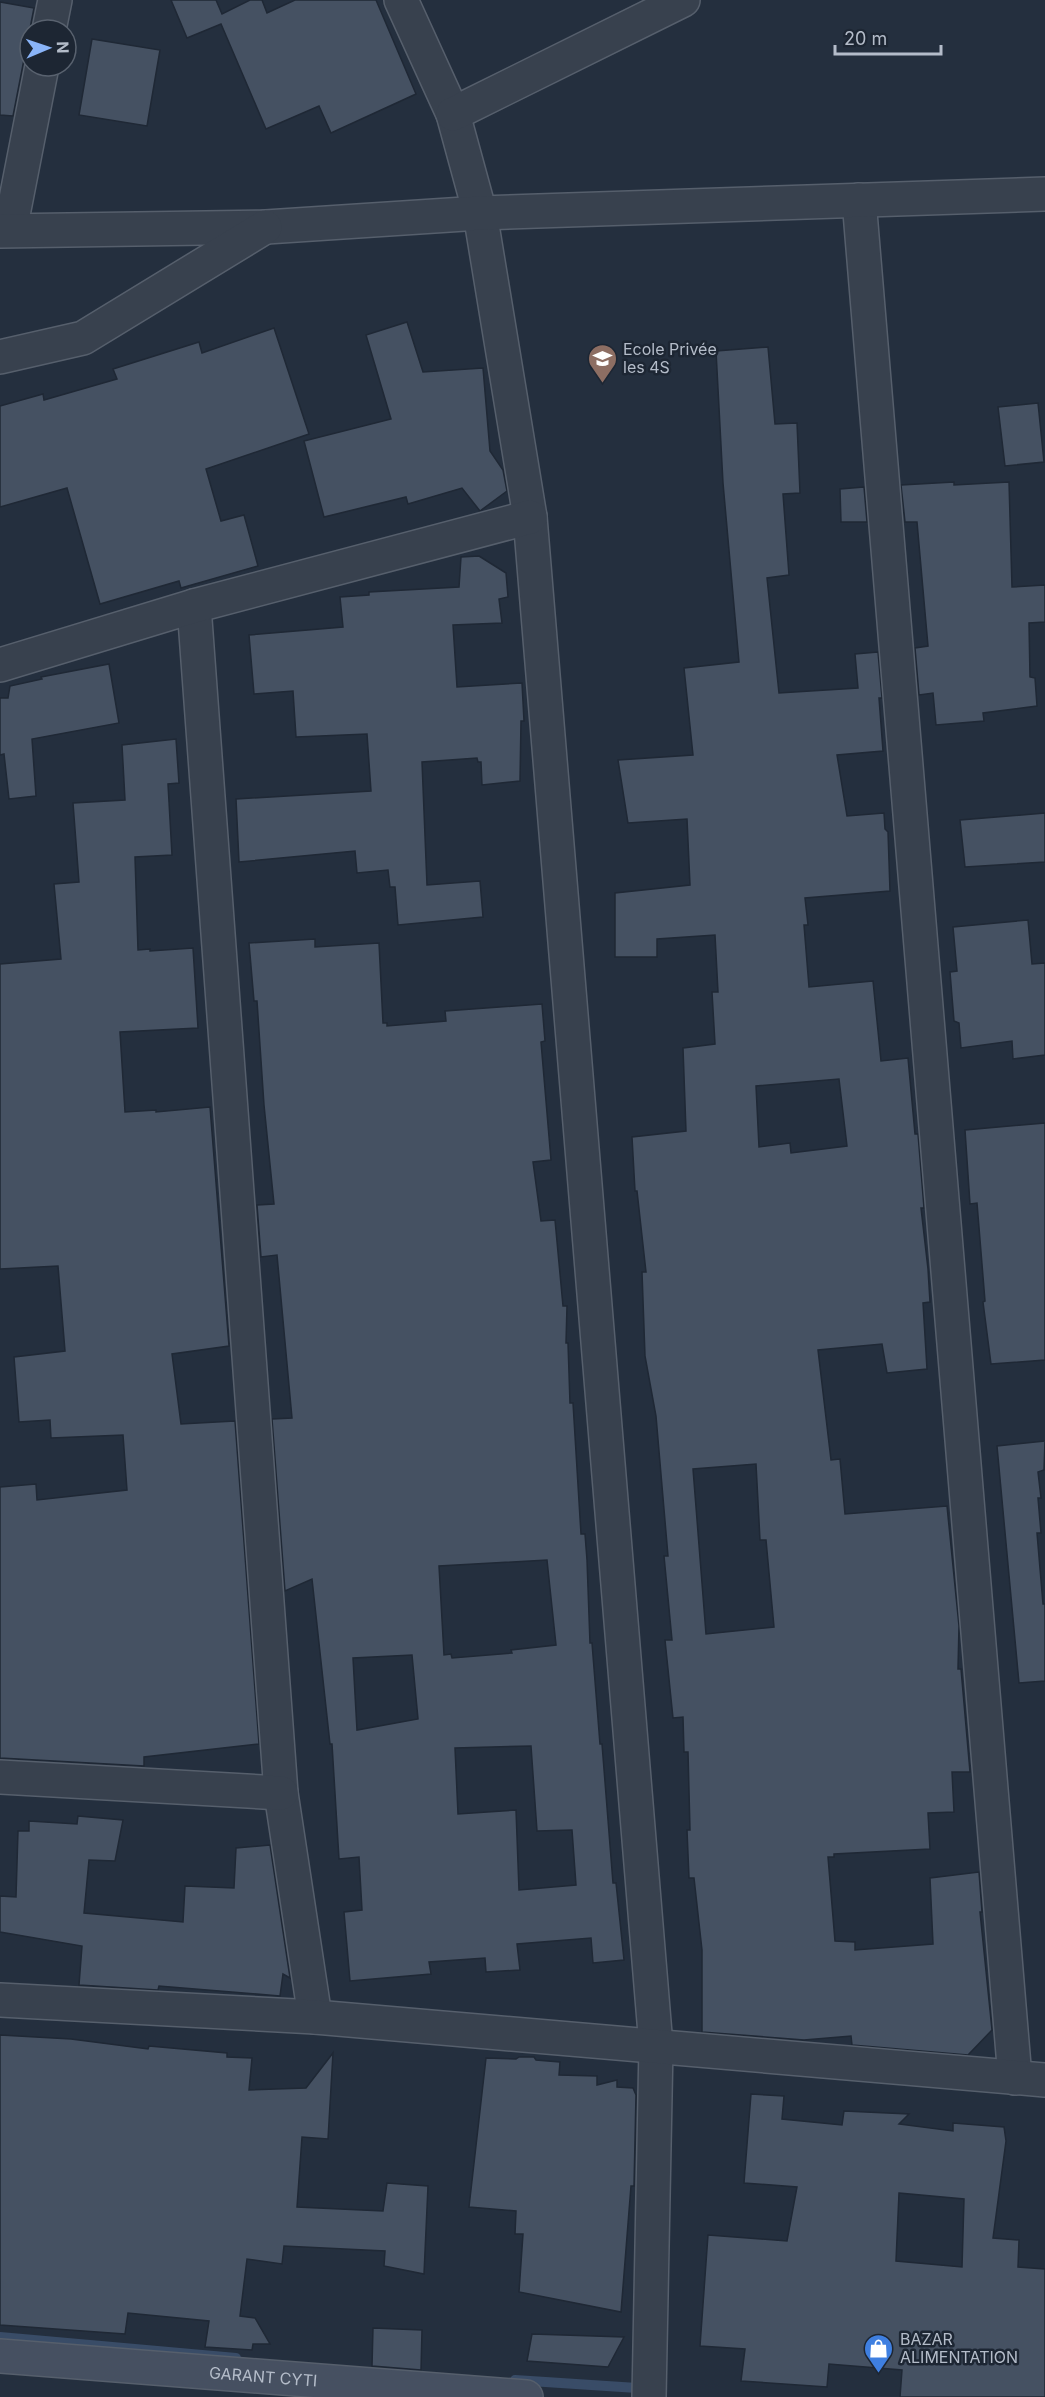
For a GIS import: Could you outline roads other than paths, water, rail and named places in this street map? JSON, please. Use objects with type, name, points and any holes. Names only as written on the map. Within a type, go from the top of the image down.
[{"type":"main road","name":"GARANT CYTI","points":[[0,2356],[526,2397]]},
{"type":"street","points":[[51,18],[55,0]]},
{"type":"street","points":[[401,0],[453,114],[480,213],[530,517],[656,2046],[649,2397]]},
{"type":"street","points":[[453,114],[683,0]]},
{"type":"street","points":[[39,78],[5,230],[266,227],[480,213],[1045,194]]},
{"type":"street","points":[[0,2000],[315,2017],[1030,2079],[859,200]]},
{"type":"street","points":[[0,357],[83,338],[266,227]]},
{"type":"street","points":[[0,665],[194,606],[530,517]]},
{"type":"street","points":[[194,606],[281,1793],[315,2017]]},
{"type":"street","points":[[0,1777],[281,1793]]},
{"type":"waterway","points":[[0,2337],[236,2358]]},
{"type":"waterway","points":[[515,2380],[637,2388]]},
{"type":"place","name":"Ecole Privée les 4S","points":[[602,384]]},
{"type":"place","name":"BAZAR ALIMENTATION","points":[[879,2374]]}]
